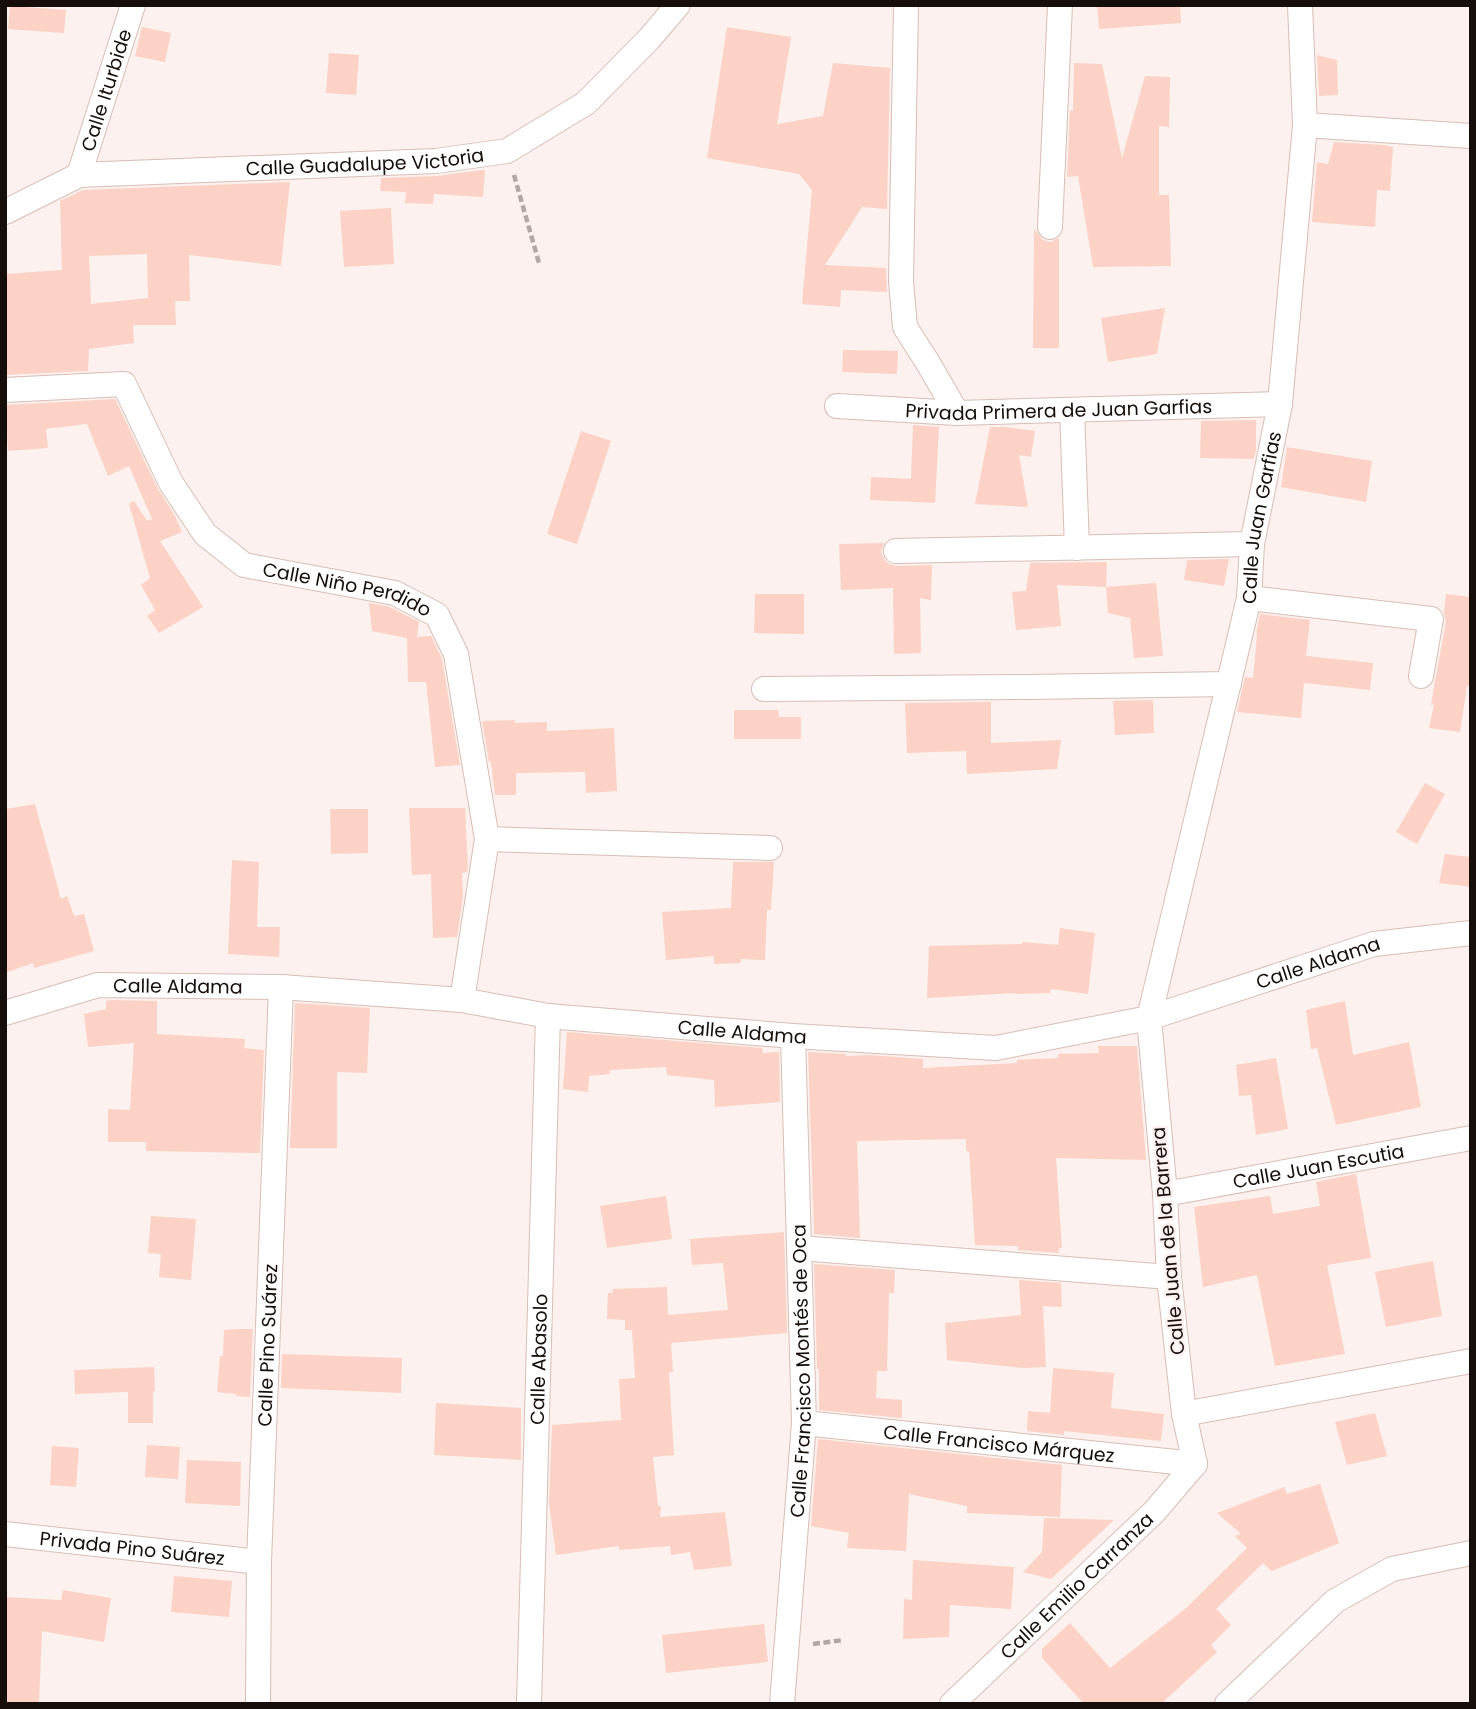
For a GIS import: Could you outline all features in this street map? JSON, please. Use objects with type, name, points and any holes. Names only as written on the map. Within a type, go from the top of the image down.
[{"type":"street","name":"Calle Iturbide","points":[[79,175],[133,5]]},
{"type":"street","name":"Calle Guadalupe Victoria","points":[[5,212],[79,175],[436,161],[507,151],[586,103],[649,40],[678,5]]},
{"type":"street","points":[[906,5],[901,281],[905,327],[957,413]]},
{"type":"street","points":[[1050,227],[1060,5]]},
{"type":"street","name":"Calle Juan Garfias","points":[[1149,1018],[1249,598],[1252,544],[1280,404],[1305,125],[1300,5]]},
{"type":"street","points":[[1305,125],[1471,136]]},
{"type":"street","name":"Calle Niño Perdido","points":[[5,390],[124,384],[171,483],[205,534],[244,565],[395,593],[437,615],[456,654],[487,839],[462,1000]]},
{"type":"street","name":"Privada Primera de Juan Garfias","points":[[837,407],[957,413],[1280,404]]},
{"type":"street","points":[[1072,410],[1077,548]]},
{"type":"street","points":[[896,551],[1252,544]]},
{"type":"street","points":[[1249,598],[1431,619],[1421,676]]},
{"type":"street","points":[[764,689],[1229,684]]},
{"type":"street","points":[[487,839],[770,848]]},
{"type":"street","name":"Calle Aldama","points":[[5,1013],[98,985],[281,987],[462,1000],[548,1016],[793,1036],[996,1048],[1149,1018],[1374,944],[1471,933]]},
{"type":"street","name":"Calle Pino Suárez","points":[[258,1704],[259,1562],[281,987]]},
{"type":"street","name":"Calle Abasolo","points":[[529,1704],[548,1016]]},
{"type":"street","name":"Calle Juan de la Barrera","points":[[1149,1018],[1165,1194],[1168,1277],[1184,1414],[1195,1464]]},
{"type":"street","name":"Calle Francisco Montés de Oca","points":[[782,1704],[804,1423],[793,1036]]},
{"type":"street","name":"Calle Juan Escutia","points":[[1165,1194],[1471,1138]]},
{"type":"street","points":[[800,1248],[1168,1277]]},
{"type":"street","points":[[1184,1414],[1471,1361]]},
{"type":"street","name":"Calle Francisco Márquez","points":[[804,1423],[1195,1464]]},
{"type":"street","name":"Calle Emilio Carranza","points":[[952,1704],[1154,1511],[1195,1464]]},
{"type":"street","name":"Privada Pino Suárez","points":[[5,1534],[259,1562]]},
{"type":"street","points":[[1227,1704],[1335,1601],[1392,1569],[1471,1553]]},
{"type":"path","points":[[507,151],[540,263]]},
{"type":"building","points":[[1097,5],[1180,5],[1181,23],[1099,29]]},
{"type":"building","points":[[10,6],[66,10],[64,33],[8,29]]},
{"type":"building","points":[[142,27],[171,33],[165,62],[135,56]]},
{"type":"building","points":[[727,27],[791,37],[777,124],[823,116],[833,63],[890,68],[887,209],[862,207],[825,265],[886,268],[887,292],[841,290],[840,307],[802,304],[812,190],[799,174],[707,158]]},
{"type":"building","points":[[329,53],[359,55],[356,95],[326,93]]},
{"type":"building","points":[[1317,55],[1337,60],[1338,95],[1319,96]]},
{"type":"building","points":[[1074,63],[1102,64],[1122,158],[1145,76],[1170,77],[1169,127],[1159,126],[1159,195],[1169,195],[1171,266],[1093,267],[1078,176],[1067,177]]},
{"type":"building","points":[[1334,142],[1393,147],[1390,191],[1377,190],[1375,227],[1312,222],[1317,162],[1328,164]]},
{"type":"building","points":[[485,170],[483,197],[434,194],[433,204],[405,203],[406,192],[380,191],[381,178],[437,176]]},
{"type":"building","points":[[290,182],[281,266],[189,255],[190,301],[175,301],[176,325],[133,325],[134,343],[89,349],[88,371],[5,375],[5,274],[62,270],[60,201],[83,190]],"holes":[[[147,254],[148,298],[91,304],[89,256]]]},
{"type":"building","points":[[391,208],[394,264],[344,267],[340,211]]},
{"type":"building","points":[[1034,229],[1043,240],[1050,242],[1059,238],[1059,348],[1033,348]]},
{"type":"building","points":[[1165,308],[1157,354],[1108,362],[1101,318]]},
{"type":"building","points":[[843,350],[898,351],[897,374],[842,372]]},
{"type":"building","points":[[115,399],[182,532],[160,541],[203,607],[159,633],[147,616],[155,610],[141,585],[150,578],[129,504],[134,501],[147,521],[152,519],[129,466],[108,476],[87,424],[46,429],[48,448],[8,451],[5,405]]},
{"type":"building","points":[[1256,420],[1254,459],[1200,458],[1201,421]]},
{"type":"building","points":[[913,425],[939,427],[935,503],[870,500],[871,477],[911,479]]},
{"type":"building","points":[[990,427],[1035,431],[1031,457],[1019,455],[1028,507],[975,504]]},
{"type":"building","points":[[581,431],[611,441],[577,544],[547,534]]},
{"type":"building","points":[[1287,447],[1372,461],[1366,502],[1281,487]]},
{"type":"building","points":[[884,543],[881,552],[889,564],[932,565],[931,600],[920,598],[921,653],[894,654],[893,588],[841,590],[839,544]]},
{"type":"building","points":[[1229,559],[1224,586],[1184,580],[1187,560]]},
{"type":"building","points":[[1107,562],[1106,587],[1057,585],[1061,626],[1016,630],[1012,592],[1026,591],[1030,563]]},
{"type":"building","points":[[1156,583],[1163,656],[1134,658],[1130,618],[1108,613],[1106,587]]},
{"type":"building","points":[[755,594],[804,594],[804,634],[754,633]]},
{"type":"building","points":[[1446,594],[1471,597],[1471,686],[1467,686],[1460,732],[1429,728],[1446,622]]},
{"type":"building","points":[[369,603],[390,607],[419,622],[417,637],[431,636],[442,659],[460,765],[435,767],[426,682],[408,682],[407,638],[372,631]]},
{"type":"building","points":[[1260,614],[1310,620],[1306,656],[1373,663],[1370,690],[1304,683],[1301,718],[1237,712],[1245,677],[1253,678]]},
{"type":"building","points":[[1153,700],[1154,733],[1115,735],[1113,701]]},
{"type":"building","points":[[991,702],[991,743],[1061,740],[1057,769],[967,774],[966,751],[907,753],[905,703]]},
{"type":"building","points":[[734,710],[778,710],[779,717],[801,717],[801,739],[734,739]]},
{"type":"building","points":[[515,720],[515,723],[547,722],[547,731],[614,728],[617,791],[586,793],[585,772],[516,773],[516,795],[495,795],[482,721]]},
{"type":"building","points":[[1425,783],[1445,794],[1417,844],[1396,832]]},
{"type":"building","points":[[35,804],[61,899],[67,896],[74,916],[84,914],[94,951],[34,968],[33,963],[5,973],[5,809]]},
{"type":"building","points":[[409,808],[465,808],[468,867],[467,872],[462,873],[463,897],[457,937],[433,938],[431,874],[412,875]]},
{"type":"building","points":[[330,809],[368,809],[368,853],[331,854]]},
{"type":"building","points":[[1445,854],[1471,857],[1471,887],[1439,883]]},
{"type":"building","points":[[232,860],[259,862],[257,927],[280,927],[279,957],[228,954]]},
{"type":"building","points":[[733,862],[774,862],[771,910],[767,910],[765,960],[741,959],[741,963],[714,964],[714,956],[666,960],[662,912],[731,908]]},
{"type":"building","points":[[1060,928],[1095,933],[1088,994],[1051,989],[1050,993],[927,998],[929,946],[1022,942],[1058,945]]},
{"type":"building","points":[[106,1001],[157,1001],[157,1034],[245,1039],[244,1048],[264,1050],[260,1153],[146,1151],[146,1142],[108,1142],[108,1109],[130,1110],[134,1043],[88,1047],[84,1014],[106,1009]]},
{"type":"building","points":[[1345,1001],[1353,1055],[1409,1042],[1421,1107],[1336,1125],[1317,1048],[1311,1049],[1306,1010]]},
{"type":"building","points":[[295,1003],[370,1008],[367,1073],[337,1072],[337,1148],[290,1148]]},
{"type":"building","points":[[567,1032],[762,1048],[763,1053],[779,1052],[780,1102],[715,1107],[714,1080],[667,1075],[666,1067],[610,1070],[610,1074],[589,1076],[588,1092],[563,1089]]},
{"type":"building","points":[[1098,1046],[1137,1046],[1146,1160],[1056,1158],[1062,1248],[1059,1248],[1059,1253],[1018,1250],[1018,1246],[975,1245],[966,1139],[857,1141],[860,1238],[814,1234],[808,1052],[923,1059],[923,1068],[1017,1063],[1017,1060],[1058,1058],[1058,1054],[1099,1053]]},
{"type":"building","points":[[1276,1058],[1288,1129],[1256,1135],[1251,1095],[1239,1096],[1236,1065]]},
{"type":"building","points":[[1356,1174],[1371,1258],[1327,1265],[1345,1354],[1275,1366],[1257,1275],[1203,1287],[1194,1207],[1270,1196],[1273,1214],[1320,1206],[1316,1182]]},
{"type":"building","points":[[666,1196],[672,1239],[607,1248],[600,1206]]},
{"type":"building","points":[[151,1216],[196,1219],[191,1280],[159,1277],[161,1254],[148,1253]]},
{"type":"building","points":[[784,1232],[787,1333],[671,1343],[673,1372],[669,1372],[674,1455],[653,1457],[658,1506],[661,1506],[660,1517],[725,1512],[732,1566],[694,1570],[690,1552],[671,1555],[670,1546],[619,1550],[619,1546],[556,1555],[549,1503],[552,1425],[621,1420],[619,1379],[635,1378],[632,1330],[625,1330],[625,1320],[607,1319],[608,1293],[613,1293],[612,1289],[667,1287],[668,1315],[728,1310],[723,1263],[692,1265],[690,1239]]},
{"type":"building","points":[[1433,1261],[1442,1316],[1386,1327],[1375,1272]]},
{"type":"building","points":[[814,1264],[895,1270],[894,1293],[889,1293],[887,1371],[877,1371],[876,1398],[902,1400],[902,1418],[819,1410]]},
{"type":"building","points":[[1019,1280],[1061,1283],[1062,1307],[1043,1306],[1046,1367],[1024,1368],[947,1360],[945,1323],[1021,1315]]},
{"type":"building","points":[[253,1329],[250,1397],[217,1392],[224,1330]]},
{"type":"building","points":[[282,1354],[402,1358],[401,1393],[281,1388]]},
{"type":"building","points":[[154,1367],[153,1423],[128,1423],[128,1392],[75,1394],[74,1370]]},
{"type":"building","points":[[1053,1368],[1114,1373],[1111,1408],[1164,1414],[1161,1441],[1064,1431],[1064,1435],[1027,1431],[1028,1411],[1050,1413]]},
{"type":"building","points":[[436,1403],[521,1408],[521,1460],[434,1455]]},
{"type":"building","points":[[1375,1413],[1387,1456],[1347,1465],[1335,1422]]},
{"type":"building","points":[[818,1439],[1062,1465],[1060,1517],[967,1513],[967,1506],[909,1494],[906,1551],[847,1548],[849,1533],[811,1526]]},
{"type":"building","points":[[147,1445],[180,1447],[178,1479],[145,1477]]},
{"type":"building","points":[[52,1446],[79,1448],[76,1487],[50,1485]]},
{"type":"building","points":[[187,1460],[241,1462],[240,1506],[185,1503]]},
{"type":"building","points":[[1320,1484],[1339,1543],[1272,1571],[1263,1563],[1216,1609],[1231,1625],[1211,1645],[1217,1652],[1161,1704],[1084,1704],[1042,1658],[1042,1649],[1070,1623],[1110,1668],[1185,1609],[1247,1548],[1235,1536],[1241,1534],[1217,1513],[1284,1487],[1287,1494]]},
{"type":"building","points":[[1044,1518],[1114,1520],[1051,1579],[1023,1572],[1042,1552]]},
{"type":"building","points":[[913,1560],[1014,1567],[1011,1609],[950,1605],[949,1637],[903,1639],[904,1599],[912,1600]]},
{"type":"building","points":[[174,1576],[232,1581],[229,1617],[171,1612]]},
{"type":"building","points":[[63,1590],[111,1598],[104,1642],[42,1631],[39,1704],[5,1704],[5,1597],[61,1600]]},
{"type":"building","points":[[764,1624],[768,1662],[666,1673],[662,1635]]}]
